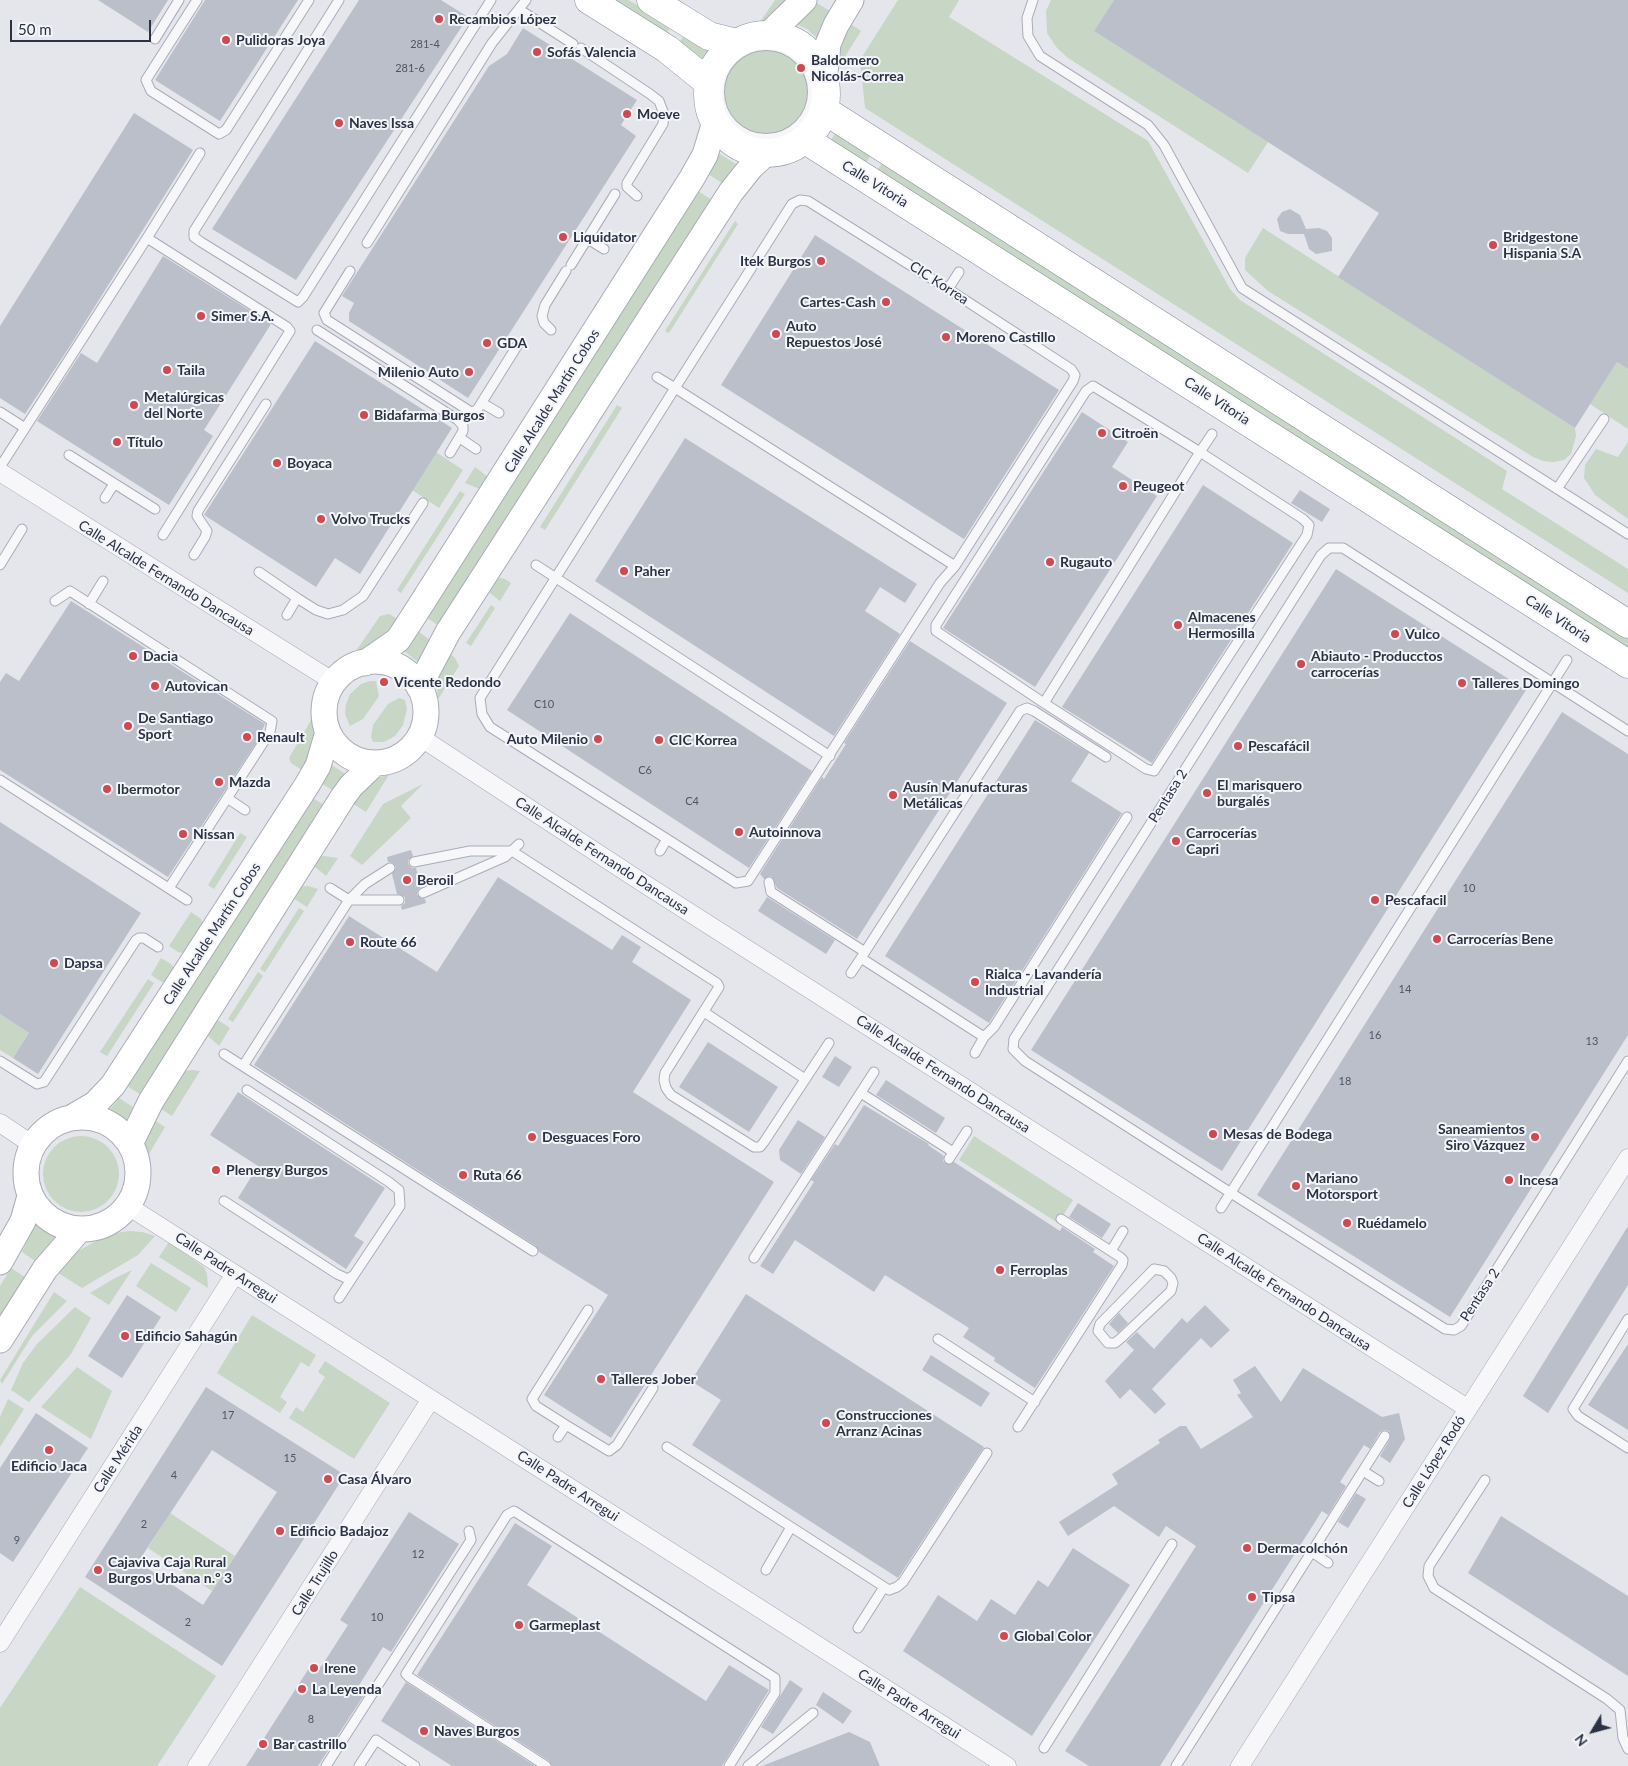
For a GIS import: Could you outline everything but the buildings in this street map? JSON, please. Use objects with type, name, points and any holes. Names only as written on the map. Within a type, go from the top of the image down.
[{"type":"highway","points":[[589,0],[666,49],[709,83]]},
{"type":"highway","points":[[651,0],[709,36],[737,43]]},
{"type":"highway","points":[[757,35],[768,35],[787,39],[805,49],[814,58],[824,82],[824,110],[816,127],[804,140],[786,150],[765,148],[756,152],[736,144],[728,138],[715,122],[708,99],[709,83],[718,61],[737,43],[757,35]]},
{"type":"highway","points":[[824,110],[1628,624]]},
{"type":"highway","name":"Calle Vitoria","points":[[804,140],[1628,664]]},
{"type":"main road","points":[[768,35],[804,0]]},
{"type":"main road","points":[[824,82],[828,44],[836,25],[851,0]]},
{"type":"main road","name":"Calle Alcalde Martín Cobos","points":[[366,662],[398,640],[692,178],[705,155],[715,122]]},
{"type":"main road","points":[[419,686],[453,624],[731,192],[765,148]]},
{"type":"main road","points":[[366,662],[381,662],[396,666],[409,674],[419,686],[426,712],[425,725],[420,737],[412,748],[389,762],[360,761],[347,755],[336,745],[328,732],[325,704],[334,682],[344,672],[366,662]]},
{"type":"main road","name":"Calle Alcalde Martín Cobos","points":[[71,1118],[95,1104],[113,1085],[307,785],[318,766],[328,732]]},
{"type":"main road","points":[[130,1144],[156,1092],[343,797],[351,786],[375,763]]},
{"type":"main road","points":[[71,1118],[94,1118],[106,1122],[117,1129],[130,1144],[135,1155],[138,1177],[137,1188],[128,1206],[114,1220],[102,1226],[79,1230],[58,1224],[47,1218],[30,1196],[26,1181],[26,1166],[33,1145],[43,1132],[56,1122],[71,1118]]},
{"type":"main road","points":[[0,1262],[23,1221],[30,1196]]},
{"type":"main road","points":[[0,1340],[42,1273],[79,1230]]},
{"type":"street","points":[[765,43],[790,49],[804,60],[813,76],[816,93],[813,111],[797,132],[765,148],[740,134],[728,123],[720,108],[717,92],[720,76],[728,61],[748,46],[765,43]]},
{"type":"street","name":"Calle Alcalde Fernando Dancausa","points":[[0,472],[334,682]]},
{"type":"street","name":"Calle Alcalde Fernando Dancausa","points":[[420,737],[648,886],[1467,1408]]},
{"type":"street","points":[[0,1123],[33,1145]]},
{"type":"street","name":"Calle López Rodó","points":[[1240,1766],[1628,1158]]},
{"type":"street","name":"Calle Padre Arregui","points":[[128,1206],[1007,1766]]},
{"type":"street","name":"Calle Mérida","points":[[0,1644],[235,1274]]},
{"type":"street","name":"Calle Trujillo","points":[[197,1766],[264,1664],[431,1399]]},
{"type":"lane","points":[[155,39],[179,0]]},
{"type":"lane","points":[[197,0],[146,80],[151,91],[219,134],[226,130],[309,0]]},
{"type":"lane","points":[[339,0],[194,231],[194,236],[200,242],[298,302],[303,297],[490,1]]},
{"type":"lane","points":[[367,243],[492,43],[526,0]]},
{"type":"lane","points":[[1033,0],[1027,18],[1028,36],[1040,56],[1148,125],[1164,145],[1242,288],[1628,534]]},
{"type":"lane","points":[[520,10],[650,94],[659,102],[664,114],[663,124],[627,183],[628,187],[637,196]]},
{"type":"lane","points":[[0,467],[200,153]]},
{"type":"lane","points":[[551,330],[544,322],[542,316],[545,305],[615,194]]},
{"type":"lane","name":"CIC Korrea","points":[[800,200],[808,201],[948,289],[1071,369],[1075,375],[1073,381],[954,566],[940,583],[754,876],[748,881],[736,883],[490,727],[482,714],[480,698],[792,204],[800,200]]},
{"type":"lane","points":[[147,238],[287,327],[290,331],[163,535]]},
{"type":"lane","points":[[588,239],[604,249]]},
{"type":"lane","points":[[350,270],[324,313],[327,320],[471,412],[477,410],[482,403],[517,346]]},
{"type":"lane","points":[[948,289],[958,272]]},
{"type":"lane","points":[[317,330],[458,420],[463,426],[463,431],[450,453]]},
{"type":"lane","points":[[657,377],[954,566]]},
{"type":"lane","points":[[1093,386],[1200,452],[1303,519],[1309,525],[1307,535],[1154,771],[1146,769],[942,636],[936,631],[936,625],[1086,391],[1093,386]]},
{"type":"lane","points":[[482,403],[499,413]]},
{"type":"lane","points":[[194,555],[205,538],[207,531],[197,516],[198,511],[266,404]]},
{"type":"lane","points":[[0,412],[25,428]]},
{"type":"lane","points":[[1557,489],[1604,419]]},
{"type":"lane","points":[[1044,703],[1212,434]]},
{"type":"lane","points":[[460,438],[476,449]]},
{"type":"lane","points":[[70,455],[155,509]]},
{"type":"lane","points":[[105,498],[114,484]]},
{"type":"lane","points":[[259,572],[316,610],[328,614],[343,610],[363,596],[422,503]]},
{"type":"lane","points":[[0,565],[22,529]]},
{"type":"lane","name":"Pentasa 2","points":[[1628,732],[1344,548],[1329,548],[1321,555],[1014,1039],[1013,1049],[1025,1061],[1231,1193],[1445,1329],[1454,1330],[1461,1326],[1628,1061]]},
{"type":"lane","points":[[536,566],[830,756]]},
{"type":"lane","points":[[89,604],[103,581]]},
{"type":"lane","points":[[55,601],[70,591],[272,721],[270,732],[169,888]]},
{"type":"lane","points":[[287,614],[297,598]]},
{"type":"lane","points":[[1221,1208],[1567,660]]},
{"type":"lane","points":[[851,973],[1020,711],[1028,708],[1034,711],[1106,757]]},
{"type":"lane","points":[[0,780],[187,900]]},
{"type":"lane","points":[[227,798],[245,810]]},
{"type":"lane","points":[[975,1053],[1127,817]]},
{"type":"lane","points":[[660,851],[667,839]]},
{"type":"lane","points":[[414,862],[470,851],[516,848],[714,980],[719,988],[665,1073],[666,1088],[671,1095],[754,1147],[760,1147],[830,1044]]},
{"type":"lane","points":[[423,893],[505,857],[516,848]]},
{"type":"lane","points":[[243,1066],[349,900],[365,884],[390,868]]},
{"type":"lane","points":[[769,882],[771,892],[984,1037]]},
{"type":"lane","points":[[330,888],[349,900],[399,900]]},
{"type":"lane","points":[[0,1061],[37,1084],[44,1082],[136,940],[144,938],[158,947]]},
{"type":"lane","points":[[704,1012],[805,1079]]},
{"type":"lane","points":[[224,1054],[533,1251]]},
{"type":"lane","points":[[754,1258],[874,1072]]},
{"type":"lane","points":[[247,1090],[399,1190],[400,1206],[339,1298]]},
{"type":"lane","points":[[861,1093],[951,1156],[967,1132]]},
{"type":"lane","points":[[224,1201],[337,1274],[348,1279],[354,1275]]},
{"type":"lane","points":[[1018,1427],[1120,1270],[1123,1260],[1061,1219]]},
{"type":"lane","points":[[1110,1251],[1123,1231]]},
{"type":"lane","points":[[1164,1271],[1169,1262]]},
{"type":"lane","points":[[1154,1269],[1164,1271],[1174,1283],[1171,1291],[1115,1343],[1108,1343],[1103,1339],[1098,1331],[1100,1324],[1147,1273],[1154,1269]]},
{"type":"lane","points":[[588,1310],[532,1399],[536,1406],[604,1450],[612,1449],[653,1388]]},
{"type":"lane","points":[[1628,1320],[1573,1409],[1578,1416],[1628,1448]]},
{"type":"lane","points":[[938,1339],[1034,1402]]},
{"type":"lane","points":[[558,1437],[566,1425]]},
{"type":"lane","points":[[1176,1766],[1385,1436]]},
{"type":"lane","points":[[667,1447],[889,1590],[903,1582],[988,1453]]},
{"type":"lane","points":[[1363,1471],[1379,1481]]},
{"type":"lane","points":[[1485,1480],[1430,1566],[1428,1576],[1434,1588],[1607,1699],[1620,1710],[1623,1738],[1628,1748]]},
{"type":"lane","points":[[546,1766],[406,1674],[507,1515],[514,1511],[775,1678],[775,1693],[728,1766]]},
{"type":"lane","points":[[766,1570],[791,1527]]},
{"type":"lane","points":[[326,1766],[471,1540],[469,1531]]},
{"type":"lane","points":[[1044,1748],[1172,1544]]},
{"type":"lane","points":[[1312,1552],[1328,1562]]},
{"type":"lane","points":[[858,1628],[884,1587]]},
{"type":"lane","points":[[748,1766],[813,1713]]},
{"type":"lane","points":[[359,1766],[376,1740],[415,1766]]},
{"type":"green space","points":[[610,0],[629,0],[671,27],[665,35]]},
{"type":"green space","points":[[775,0],[788,0],[762,23],[760,22]]},
{"type":"green space","points":[[898,0],[959,0],[949,17],[1148,141],[1230,289],[1240,300],[1507,471],[1502,489],[1628,569],[1628,593],[865,108],[860,60]]},
{"type":"green space","points":[[1051,0],[1114,0],[1094,31],[1268,142],[1248,173],[1068,58],[1057,48],[1047,33],[1046,11]]},
{"type":"green space","points":[[817,3],[830,11],[819,29],[817,38],[807,29],[796,24]]},
{"type":"green space","points":[[849,23],[861,31],[838,68],[837,51]]},
{"type":"green space","points":[[685,34],[709,49],[701,61],[678,44]]},
{"type":"green space","points":[[766,48],[783,51],[798,61],[808,76],[811,93],[808,110],[798,125],[783,135],[766,138],[749,135],[734,125],[724,110],[721,93],[724,76],[734,61],[749,51]]},
{"type":"green space","points":[[836,132],[871,155],[865,164],[830,142]]},
{"type":"green space","points":[[720,154],[736,164],[722,183],[708,174]]},
{"type":"green space","points":[[883,162],[1628,638],[1628,650],[877,171]]},
{"type":"green space","points":[[698,191],[712,200],[439,626],[426,617]]},
{"type":"green space","points":[[735,221],[738,224],[669,333],[665,331]]},
{"type":"green space","points":[[1263,228],[1575,428],[1576,436],[1571,454],[1564,460],[1553,462],[1533,457],[1268,291],[1245,270],[1245,258]]},
{"type":"green space","points":[[1617,362],[1628,369],[1628,429],[1590,404]]},
{"type":"green space","points":[[617,405],[622,408],[545,530],[540,527]]},
{"type":"green space","points":[[1628,442],[1628,519],[1595,495],[1584,478],[1585,465],[1596,449],[1618,457]]},
{"type":"green space","points":[[436,452],[463,470],[439,508],[412,490]]},
{"type":"green space","points":[[475,467],[488,477],[480,489],[465,483]]},
{"type":"green space","points":[[460,491],[465,494],[401,593],[397,590]]},
{"type":"green space","points":[[494,577],[505,579],[511,583],[500,601],[490,593],[488,587]]},
{"type":"green space","points":[[491,605],[495,608],[471,646],[466,643]]},
{"type":"green space","points":[[389,614],[399,620],[390,633],[366,649],[356,651],[380,616]]},
{"type":"green space","points":[[418,631],[430,640],[418,662],[403,650]]},
{"type":"green space","points":[[447,651],[455,658],[459,666],[437,701],[438,673]]},
{"type":"green space","points":[[376,681],[379,696],[363,719],[350,726],[345,714],[350,694],[361,684]]},
{"type":"green space","points":[[399,698],[405,700],[407,709],[403,725],[395,736],[384,742],[373,742],[371,737],[373,725],[388,704]]},
{"type":"green space","points":[[314,715],[316,723],[314,742],[303,771],[291,763],[289,758]]},
{"type":"green space","points":[[330,764],[347,775],[334,791],[321,783]]},
{"type":"green space","points":[[390,773],[366,812],[352,803],[360,791],[376,779]]},
{"type":"green space","points":[[423,784],[401,806],[411,818],[362,865],[350,856],[383,804]]},
{"type":"green space","points":[[311,797],[324,805],[141,1095],[127,1086]]},
{"type":"green space","points":[[240,833],[247,837],[214,889],[208,885]]},
{"type":"green space","points":[[317,857],[338,858],[326,876],[314,866]]},
{"type":"green space","points":[[308,886],[318,889],[307,907],[290,896],[298,887]]},
{"type":"green space","points":[[299,908],[304,911],[265,972],[260,969]]},
{"type":"green space","points":[[191,912],[201,919],[205,927],[187,954],[178,952],[169,946]]},
{"type":"green space","points":[[161,958],[171,964],[176,970],[168,982],[162,982],[151,975]]},
{"type":"green space","points":[[258,972],[263,976],[233,1022],[228,1019]]},
{"type":"green space","points":[[148,979],[154,983],[107,1056],[100,1052]]},
{"type":"green space","points":[[0,1014],[29,1033],[13,1058],[0,1050]]},
{"type":"green space","points":[[215,1018],[230,1028],[219,1046],[208,1036],[208,1031]]},
{"type":"green space","points":[[184,1071],[200,1071],[172,1116],[161,1109]]},
{"type":"green space","points":[[119,1098],[133,1107],[124,1125],[107,1113]]},
{"type":"green space","points":[[154,1120],[165,1127],[146,1159],[144,1144]]},
{"type":"green space","points":[[74,1136],[88,1136],[102,1142],[113,1153],[119,1167],[116,1189],[108,1201],[88,1212],[74,1212],[60,1206],[49,1195],[43,1181],[43,1167],[49,1153],[60,1142]]},
{"type":"green space","points":[[974,1136],[1073,1200],[1058,1223],[959,1160]]},
{"type":"green space","points":[[36,1222],[56,1236],[35,1261],[22,1252]]},
{"type":"green space","points":[[129,1231],[155,1236],[138,1255],[82,1288],[55,1271],[69,1256],[96,1241],[116,1233]]},
{"type":"green space","points":[[169,1242],[204,1267],[207,1274],[208,1288],[159,1257]]},
{"type":"green space","points":[[151,1263],[191,1288],[176,1312],[136,1286]]},
{"type":"green space","points":[[11,1268],[25,1277],[0,1316],[0,1286]]},
{"type":"green space","points":[[132,1270],[109,1305],[90,1293],[115,1278]]},
{"type":"green space","points":[[54,1292],[67,1301],[32,1336],[2,1384],[0,1380]]},
{"type":"green space","points":[[75,1307],[91,1318],[71,1354],[29,1402],[11,1390],[23,1363],[37,1344]]},
{"type":"green space","points":[[252,1315],[316,1355],[309,1367],[301,1362],[280,1397],[287,1402],[280,1413],[217,1373]]},
{"type":"green space","points":[[325,1361],[390,1403],[354,1459],[289,1418],[296,1407],[303,1412],[325,1377],[318,1372]]},
{"type":"green space","points":[[77,1367],[112,1391],[91,1439],[41,1407]]},
{"type":"green space","points":[[8,1399],[24,1409],[0,1447],[0,1417]]},
{"type":"green space","points":[[170,1513],[235,1556],[212,1591],[148,1548]]},
{"type":"green space","points":[[80,1587],[216,1676],[157,1766],[0,1766],[0,1708]]},
{"type":"place","name":"Recambios López","points":[[439,19]]},
{"type":"place","name":"Pulidoras Joya","points":[[226,40]]},
{"type":"place","name":"Sofás Valencia","points":[[537,52]]},
{"type":"place","name":"Baldomero Nicolás-Correa","points":[[801,68]]},
{"type":"place","name":"Moeve","points":[[627,114]]},
{"type":"place","name":"Naves Issa","points":[[339,123]]},
{"type":"place","name":"Liquidator","points":[[563,237]]},
{"type":"place","name":"Bridgestone Hispania S.A","points":[[1493,245]]},
{"type":"place","name":"Itek Burgos","points":[[821,261]]},
{"type":"place","name":"Cartes-Cash","points":[[886,302]]},
{"type":"place","name":"Simer S.A.","points":[[201,316]]},
{"type":"place","name":"Auto Repuestos José","points":[[776,334]]},
{"type":"place","name":"Moreno Castillo","points":[[946,337]]},
{"type":"place","name":"GDA","points":[[487,343]]},
{"type":"place","name":"Taila","points":[[167,370]]},
{"type":"place","name":"Milenio Auto","points":[[469,372]]},
{"type":"place","name":"Metalúrgicas del Norte","points":[[134,405]]},
{"type":"place","name":"Bidafarma Burgos","points":[[364,415]]},
{"type":"place","name":"Citroën","points":[[1102,433]]},
{"type":"place","name":"Título","points":[[117,442]]},
{"type":"place","name":"Boyaca","points":[[277,463]]},
{"type":"place","name":"Peugeot","points":[[1123,486]]},
{"type":"place","name":"Volvo Trucks","points":[[321,519]]},
{"type":"place","name":"Rugauto","points":[[1050,562]]},
{"type":"place","name":"Paher","points":[[624,571]]},
{"type":"place","name":"Almacenes Hermosilla","points":[[1178,625]]},
{"type":"place","name":"Vulco","points":[[1395,634]]},
{"type":"place","name":"Dacia","points":[[133,656]]},
{"type":"place","name":"Abiauto - Producctos carrocerías","points":[[1301,664]]},
{"type":"place","name":"Vicente Redondo","points":[[384,682]]},
{"type":"place","name":"Talleres Domingo","points":[[1462,683]]},
{"type":"place","name":"Autovican","points":[[155,686]]},
{"type":"place","name":"De Santiago Sport","points":[[128,726]]},
{"type":"place","name":"Renault","points":[[247,737]]},
{"type":"place","name":"Auto Milenio","points":[[598,739]]},
{"type":"place","name":"CIC Korrea","points":[[659,740]]},
{"type":"place","name":"Pescafácil","points":[[1238,746]]},
{"type":"place","name":"Mazda","points":[[219,782]]},
{"type":"place","name":"Ibermotor","points":[[107,789]]},
{"type":"place","name":"El marisquero burgalés","points":[[1207,793]]},
{"type":"place","name":"Ausín Manufacturas Metálicas","points":[[893,795]]},
{"type":"place","name":"Autoinnova","points":[[739,832]]},
{"type":"place","name":"Nissan","points":[[183,834]]},
{"type":"place","name":"Carrocerías Capri","points":[[1176,841]]},
{"type":"place","name":"Beroil","points":[[407,880]]},
{"type":"place","name":"Pescafacil","points":[[1375,900]]},
{"type":"place","name":"Carrocerías Bene","points":[[1437,939]]},
{"type":"place","name":"Route 66","points":[[350,942]]},
{"type":"place","name":"Dapsa","points":[[54,963]]},
{"type":"place","name":"Rialca - Lavandería Industrial","points":[[975,982]]},
{"type":"place","name":"Mesas de Bodega","points":[[1213,1134]]},
{"type":"place","name":"Desguaces Foro","points":[[532,1137]]},
{"type":"place","name":"Saneamientos Siro Vázquez","points":[[1535,1137]]},
{"type":"place","name":"Plenergy Burgos","points":[[216,1170]]},
{"type":"place","name":"Ruta 66","points":[[463,1175]]},
{"type":"place","name":"Incesa","points":[[1509,1180]]},
{"type":"place","name":"Mariano Motorsport","points":[[1296,1186]]},
{"type":"place","name":"Ruédamelo","points":[[1347,1223]]},
{"type":"place","name":"Ferroplas","points":[[1000,1270]]},
{"type":"place","name":"Edificio Sahagún","points":[[125,1336]]},
{"type":"place","name":"Talleres Jober","points":[[601,1379]]},
{"type":"place","name":"Construcciones Arranz Acinas","points":[[826,1423]]},
{"type":"place","name":"Edificio Jaca","points":[[49,1450]]},
{"type":"place","name":"Casa Álvaro","points":[[328,1479]]},
{"type":"place","name":"Edificio Badajoz","points":[[280,1531]]},
{"type":"place","name":"Dermacolchón","points":[[1247,1548]]},
{"type":"place","name":"Cajaviva Caja Rural Burgos Urbana n.º 3","points":[[98,1570]]},
{"type":"place","name":"Tipsa","points":[[1252,1597]]},
{"type":"place","name":"Garmeplast","points":[[519,1625]]},
{"type":"place","name":"Global Color","points":[[1004,1636]]},
{"type":"place","name":"Irene","points":[[314,1668]]},
{"type":"place","name":"La Leyenda","points":[[302,1689]]},
{"type":"place","name":"Naves Burgos","points":[[424,1731]]},
{"type":"place","name":"Bar castrillo","points":[[263,1744]]}]
